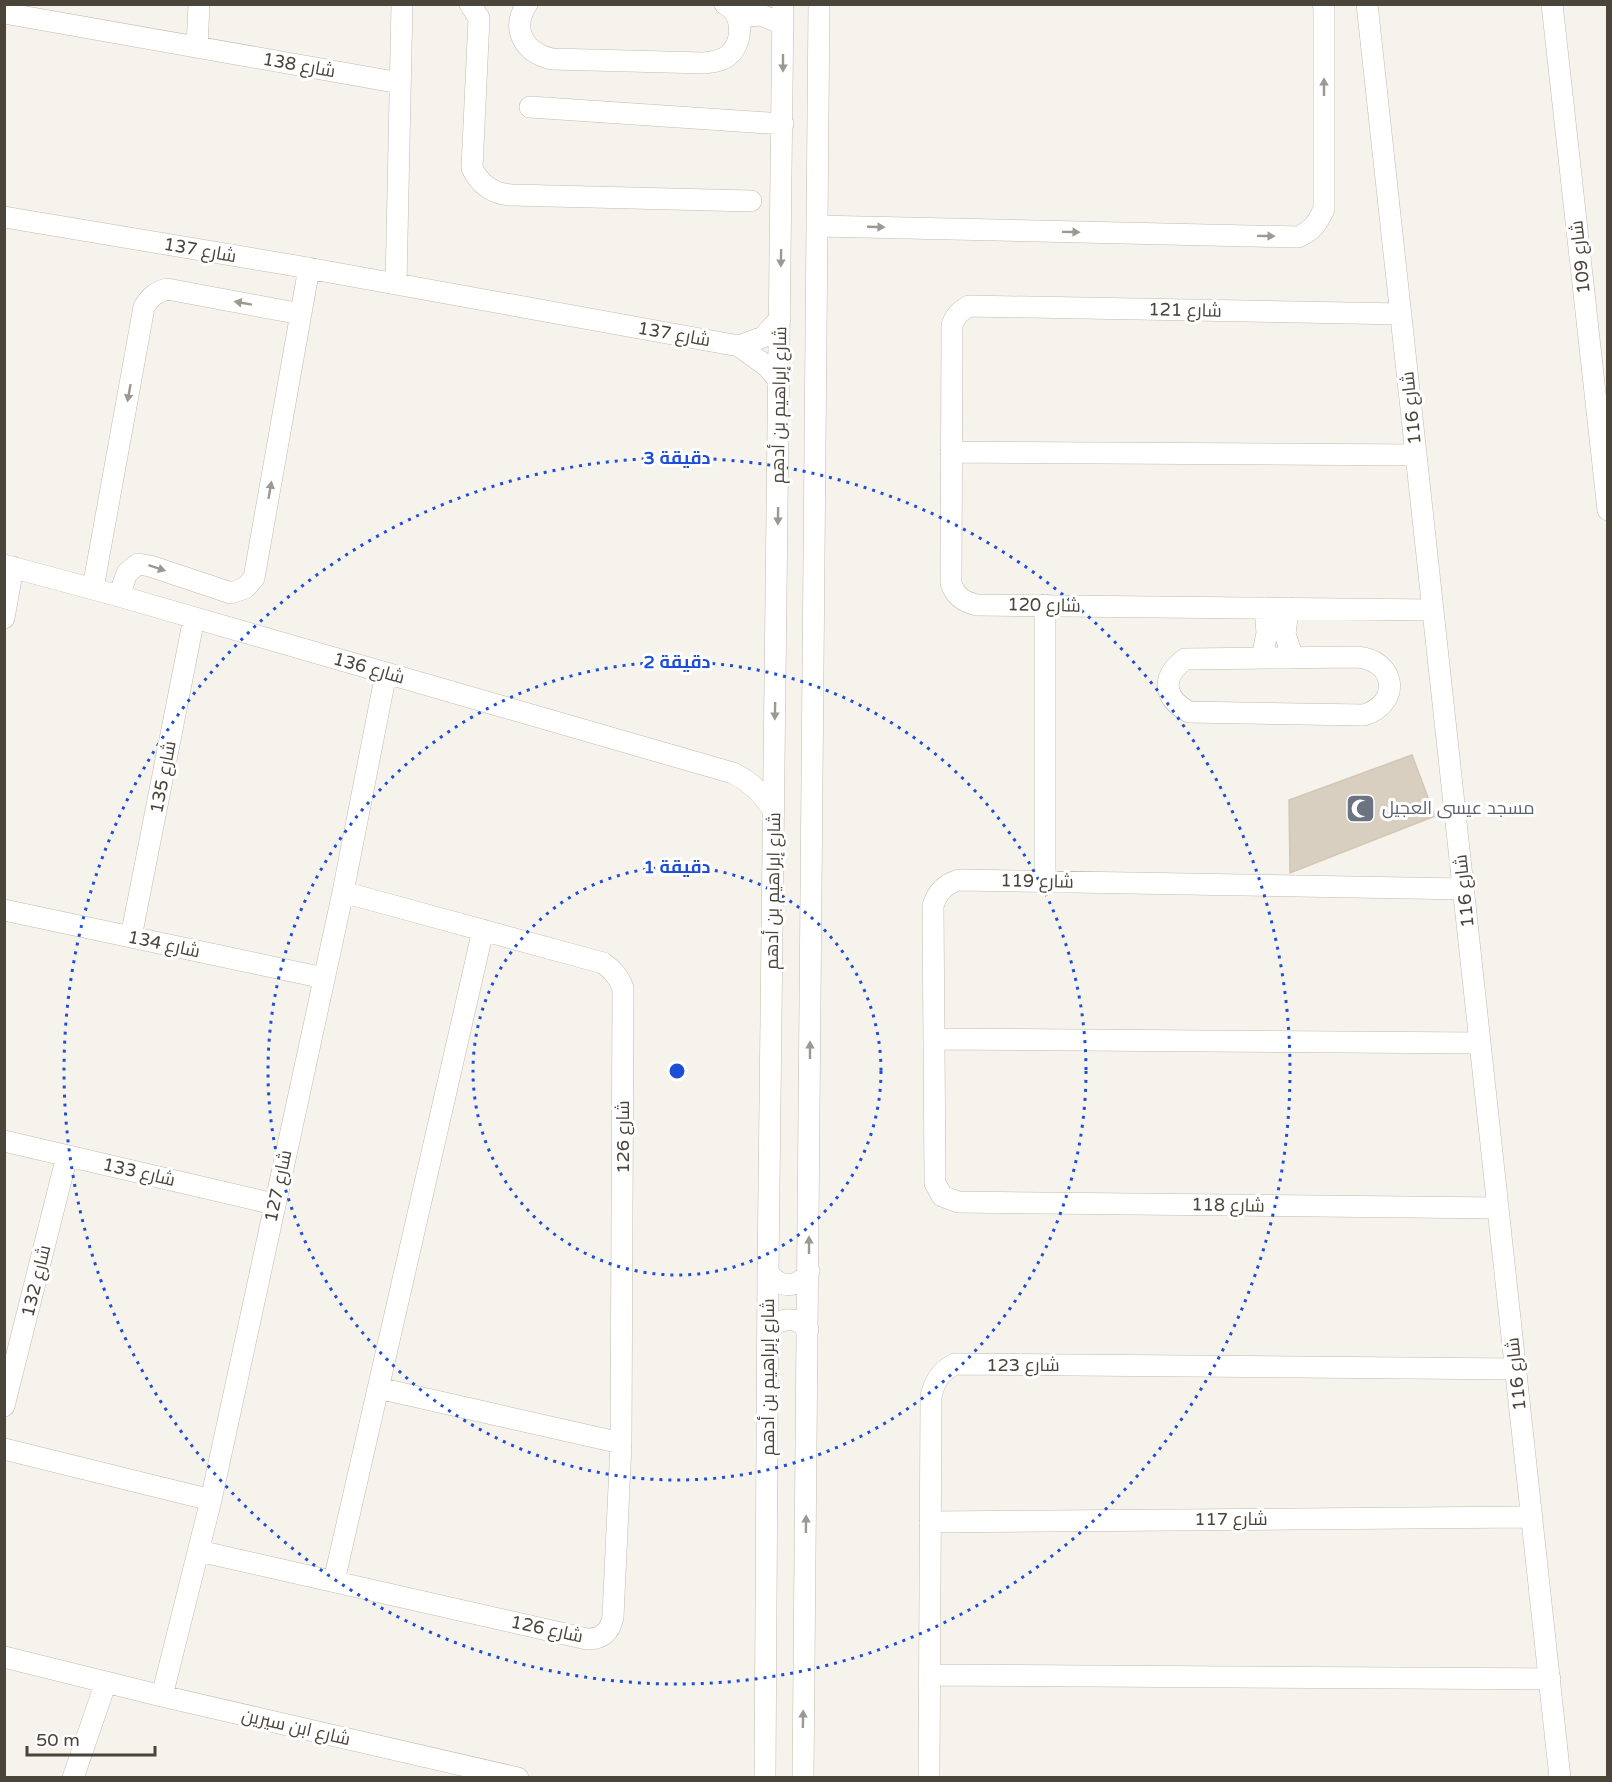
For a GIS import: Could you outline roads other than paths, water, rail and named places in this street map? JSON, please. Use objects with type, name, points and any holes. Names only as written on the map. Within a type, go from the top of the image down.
[{"type":"street","points":[[197,48],[199,4]]},
{"type":"street","points":[[396,284],[402,4]]},
{"type":"street","points":[[470,4],[478,18],[472,168],[479,181],[486,187],[512,195],[751,201]]},
{"type":"street","points":[[527,4],[520,17],[523,41],[540,57],[552,59],[717,62],[729,55],[737,45],[740,31],[731,11]]},
{"type":"street","name":"شارع إبراهيم بن أدهم","points":[[802,1778],[809,1271],[819,4]]},
{"type":"street","points":[[818,225],[1298,237],[1305,234],[1317,226],[1324,209],[1323,4]]},
{"type":"street","name":"شارع 116","points":[[1367,4],[1560,1778]]},
{"type":"street","name":"شارع 109","points":[[1552,4],[1599,360],[1608,510]]},
{"type":"street","points":[[731,11],[761,15],[783,14]]},
{"type":"street","name":"شارع 138","points":[[4,13],[400,83]]},
{"type":"street","name":"شارع إبراهيم بن أدهم","points":[[764,1776],[783,14]]},
{"type":"street","points":[[530,107],[783,124]]},
{"type":"street","name":"شارع 137","points":[[4,217],[309,268],[739,346],[768,366],[780,381]]},
{"type":"street","points":[[120,596],[127,573],[138,564],[155,567],[231,592],[245,588],[250,583],[256,572],[309,268]]},
{"type":"street","points":[[93,588],[144,307],[148,300],[154,294],[167,289],[301,314]]},
{"type":"street","name":"شارع 121","points":[[969,306],[1401,314]]},
{"type":"street","name":"شارع 120","points":[[969,306],[956,316],[952,325],[951,452],[951,583],[957,595],[969,603],[1433,610]]},
{"type":"street","points":[[739,346],[763,337],[780,319]]},
{"type":"street","points":[[951,452],[1416,454]]},
{"type":"street","points":[[4,618],[9,566]]},
{"type":"street","name":"شارع 136","points":[[9,566],[93,588],[733,773],[753,785],[774,812]]},
{"type":"street","points":[[1045,605],[1046,882]]},
{"type":"street","points":[[1262,658],[1267,633],[1265,608]]},
{"type":"street","points":[[1288,609],[1285,634],[1293,658]]},
{"type":"street","name":"شارع 135","points":[[131,937],[194,618]]},
{"type":"street","points":[[1262,658],[1368,658],[1378,663],[1386,672],[1390,682],[1389,694],[1384,704],[1375,712],[1353,716],[1189,712],[1176,705],[1169,694],[1168,680],[1174,668],[1185,659],[1262,658]]},
{"type":"street","name":"شارع 127","points":[[162,1696],[211,1500],[343,892],[386,673]]},
{"type":"street","points":[[733,773],[761,766],[775,752]]},
{"type":"street","name":"شارع 119","points":[[958,1202],[942,1196],[935,1183],[933,914],[938,894],[948,885],[959,880],[1463,889]]},
{"type":"street","name":"شارع 126","points":[[199,1551],[586,1639],[602,1636],[612,1624],[621,1443],[623,988],[612,969],[603,963],[343,892]]},
{"type":"street","name":"شارع 134","points":[[4,910],[324,978]]},
{"type":"street","points":[[334,1581],[483,930]]},
{"type":"street","points":[[934,1040],[1480,1043]]},
{"type":"street","name":"شارع 133","points":[[4,1141],[274,1204]]},
{"type":"street","name":"شارع 132","points":[[4,1406],[67,1156]]},
{"type":"street","name":"شارع 118","points":[[958,1202],[1498,1208]]},
{"type":"street","points":[[768,1272],[775,1281],[792,1285],[802,1280],[809,1271]]},
{"type":"street","points":[[768,1330],[786,1319],[798,1321],[808,1329]]},
{"type":"street","name":"شارع 123","points":[[929,1778],[931,1397],[939,1376],[955,1364],[1515,1369]]},
{"type":"street","points":[[378,1388],[621,1443]]},
{"type":"street","points":[[4,1449],[211,1500]]},
{"type":"street","name":"شارع 117","points":[[930,1521],[1532,1517]]},
{"type":"street","name":"شارع ابن سيرين","points":[[4,1657],[518,1778]]},
{"type":"street","points":[[930,1675],[1550,1679]]},
{"type":"street","points":[[73,1778],[106,1682]]},
{"type":"place","name":"مسجد عيسى العجيل","points":[[1361,808]]}]
